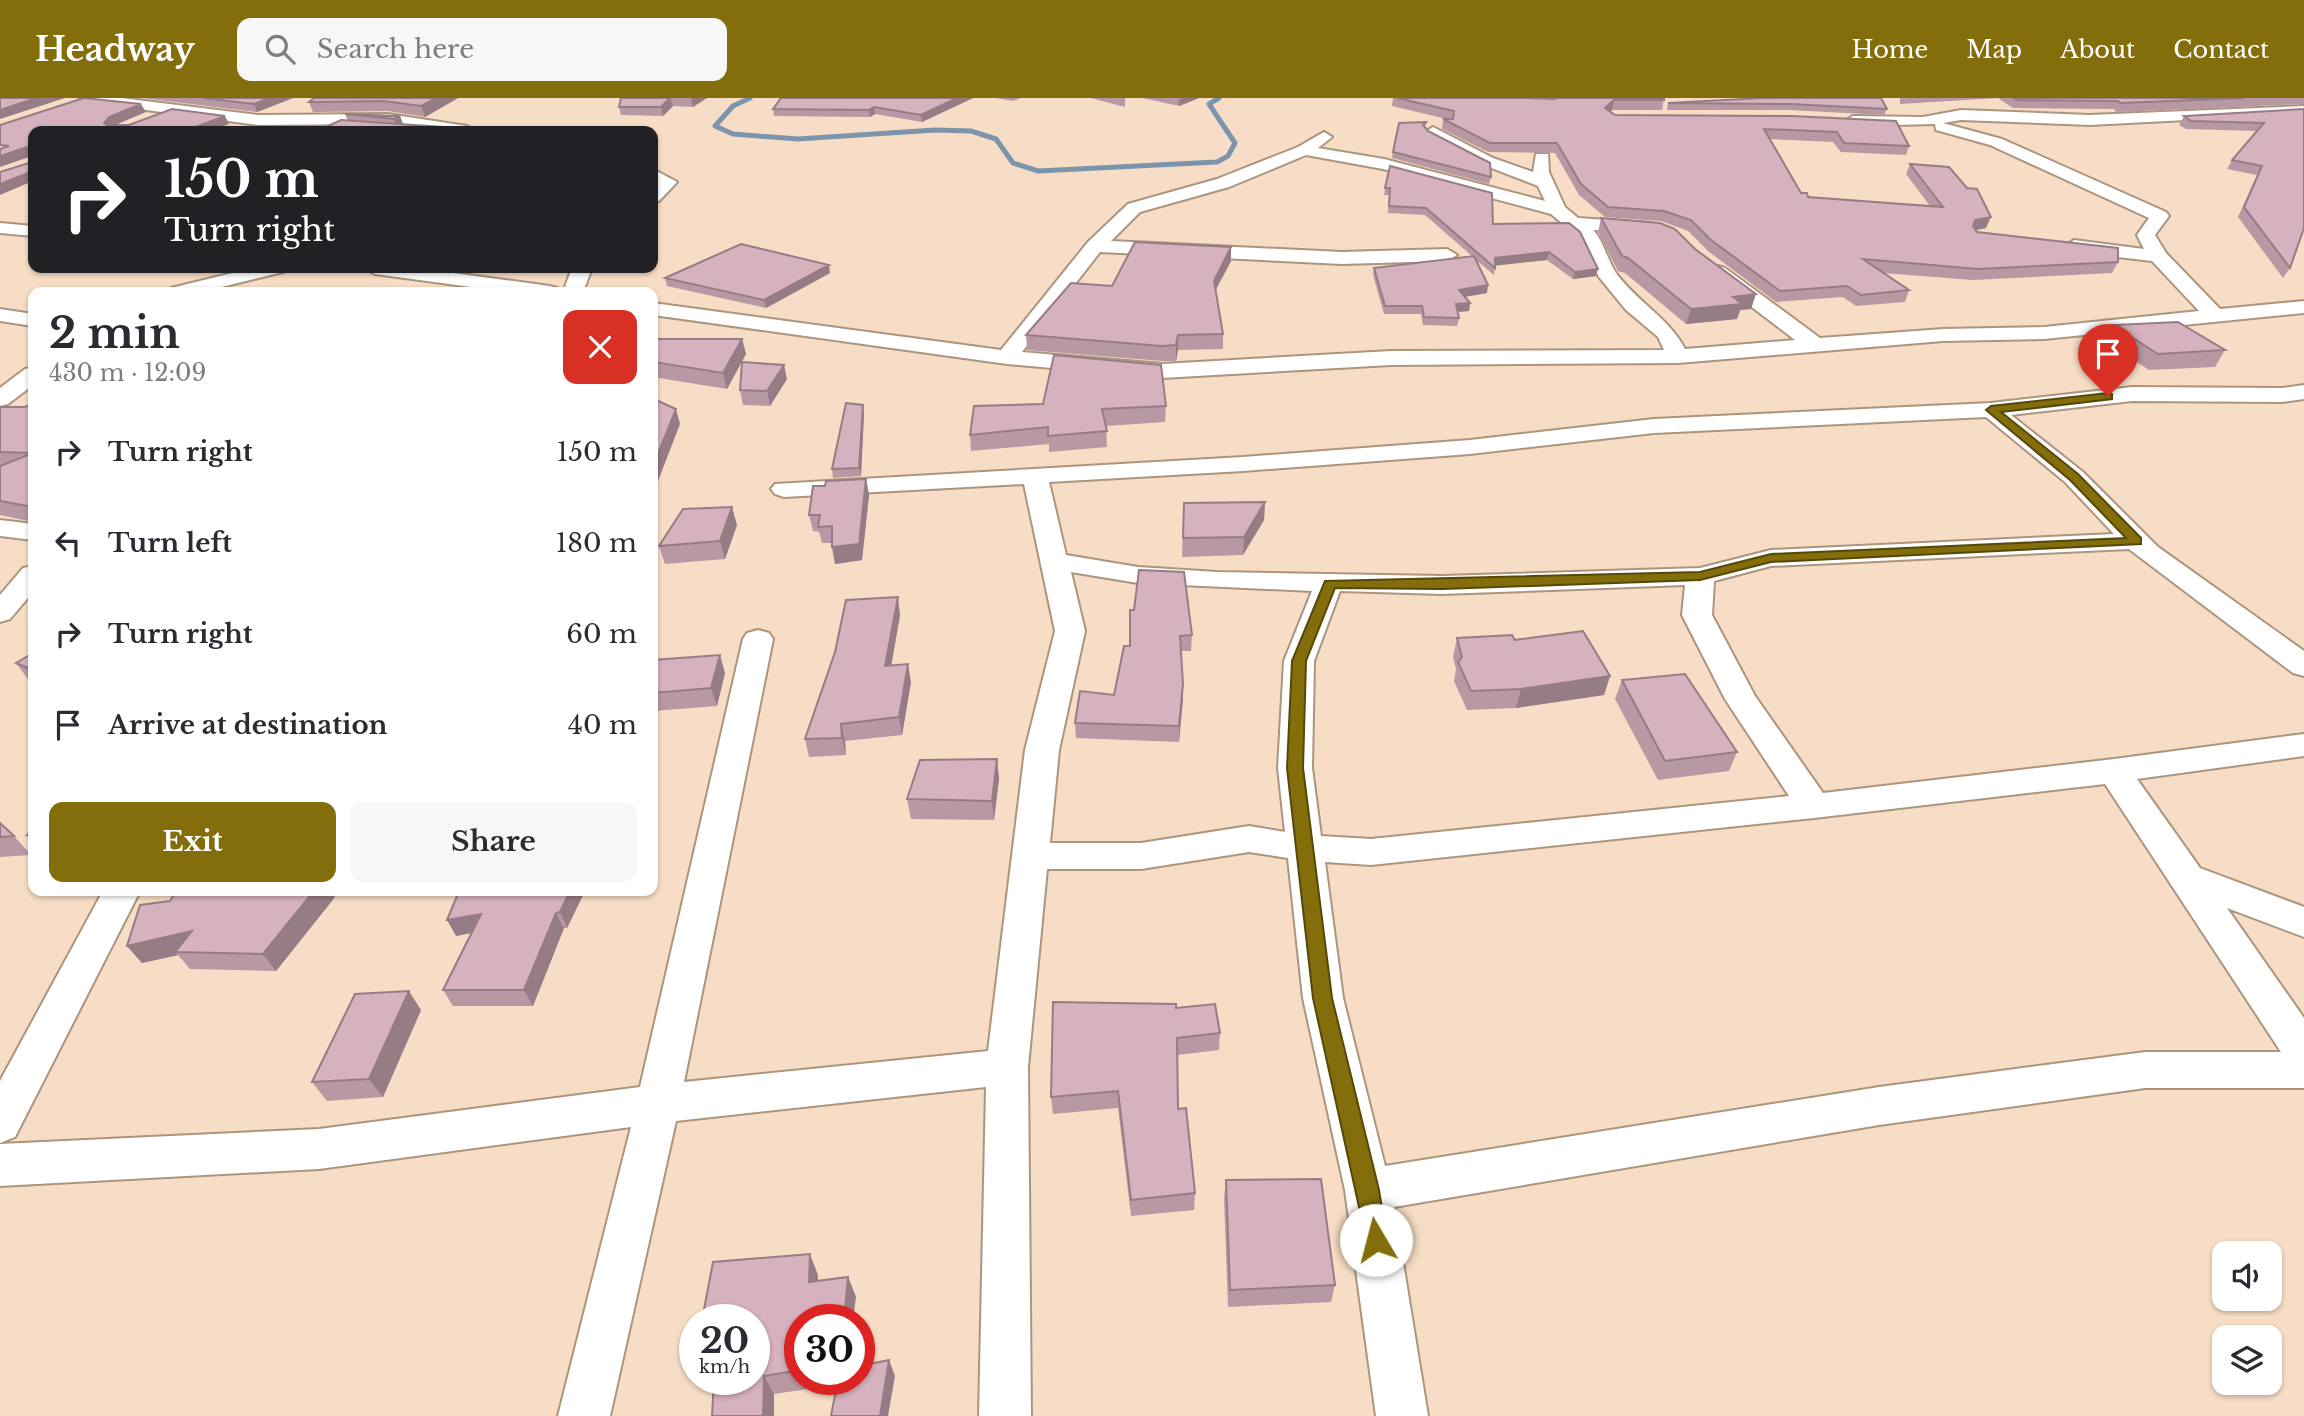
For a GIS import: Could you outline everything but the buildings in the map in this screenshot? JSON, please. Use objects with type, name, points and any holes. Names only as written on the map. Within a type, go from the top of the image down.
[{"type":"street","points":[[141,122],[206,98]]},
{"type":"street","points":[[83,100],[258,120],[388,119],[434,126]]},
{"type":"street","points":[[1833,120],[1923,122],[1961,115],[2058,121],[2204,117],[2304,110]]},
{"type":"street","points":[[1923,122],[1996,142],[2160,216],[2146,235],[2158,256],[2213,314]]},
{"type":"street","points":[[1433,132],[1488,161],[1544,182]]},
{"type":"street","points":[[1007,357],[1095,246],[1134,208],[1223,183],[1304,150],[1324,137]]},
{"type":"street","points":[[1304,150],[1407,169],[1557,210],[1588,234],[1606,273],[1633,306],[1667,334],[1678,356]]},
{"type":"street","points":[[1542,157],[1541,172],[1557,210]]},
{"type":"street","points":[[658,177],[668,182],[658,192]]},
{"type":"street","points":[[1574,223],[1661,229]]},
{"type":"street","points":[[0,228],[28,231]]},
{"type":"street","points":[[2062,244],[2158,256]]},
{"type":"street","points":[[1095,246],[1342,258],[1447,255]]},
{"type":"street","points":[[1699,257],[1814,344]]},
{"type":"street","points":[[170,284],[243,273]]},
{"type":"street","points":[[411,273],[514,287]]},
{"type":"street","points":[[658,310],[1007,357],[1162,371],[1391,358],[1678,356],[1942,335],[2044,332],[2304,307]]},
{"type":"street","points":[[0,314],[28,319]]},
{"type":"street","points":[[0,399],[28,378]]},
{"type":"street","points":[[784,489],[1035,477],[1470,447],[1654,426],[1991,410],[2132,394],[2283,395],[2304,392]]},
{"type":"street","points":[[1991,410],[2074,477],[2148,553],[2304,666]]},
{"type":"street","points":[[1005,1416],[1007,1067],[1041,750],[1070,631],[1035,477]]},
{"type":"street","points":[[0,528],[28,531]]},
{"type":"street","points":[[1053,561],[1138,575],[1329,584],[1442,584],[1700,576],[1771,558],[2137,541]]},
{"type":"street","points":[[1700,576],[1697,615],[1741,699],[1814,806]]},
{"type":"street","points":[[0,613],[28,579]]},
{"type":"street","points":[[1329,584],[1299,661],[1295,768],[1323,998],[1368,1190],[1402,1416]]},
{"type":"street","points":[[584,1416],[658,1104],[758,639]]},
{"type":"street","points":[[1030,856],[1141,856],[1249,839],[1306,848],[1371,852],[1814,806],[2114,771],[2304,745]]},
{"type":"street","points":[[2114,771],[2304,1052]]},
{"type":"street","points":[[2186,878],[2304,922]]},
{"type":"street","points":[[0,1123],[118,896]]},
{"type":"street","points":[[0,1165],[319,1149],[658,1104],[1007,1067]]},
{"type":"street","points":[[1368,1190],[1879,1106],[2145,1070],[2304,1070]]},
{"type":"waterway","points":[[750,98],[733,106],[715,126],[733,134],[798,139],[935,130],[971,131],[996,139],[1013,163],[1038,171],[1217,162],[1228,156],[1235,143],[1209,104],[1219,98]]},
{"type":"route","points":[[1376,1240],[1368,1190],[1323,998],[1295,768],[1299,661],[1329,584],[1442,584],[1700,576],[1771,558],[2137,541],[2074,477],[1991,410],[2108,396]]}]
